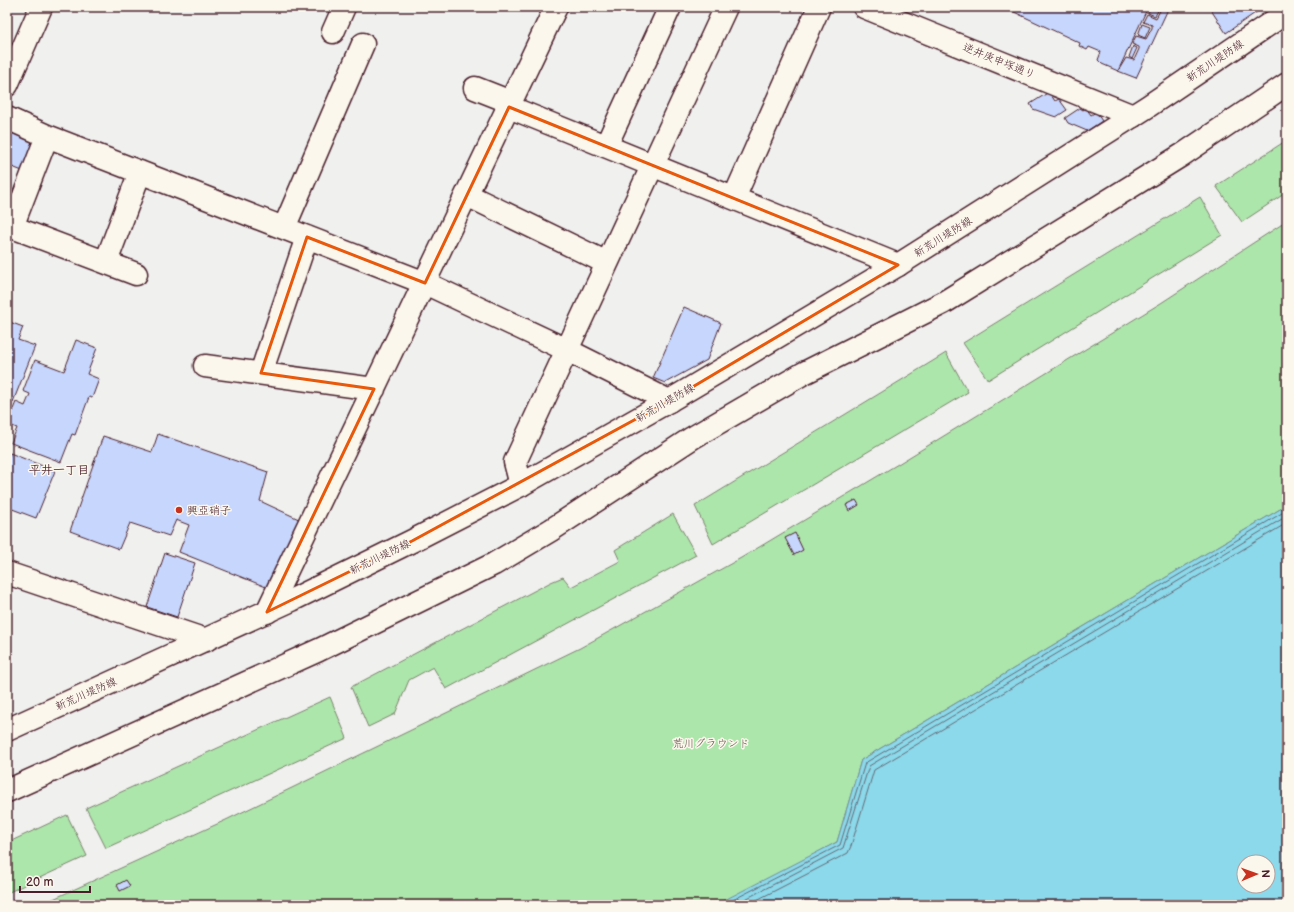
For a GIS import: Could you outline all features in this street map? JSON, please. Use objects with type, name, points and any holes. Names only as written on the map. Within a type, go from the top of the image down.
[{"type":"street","points":[[7,85],[41,7]]},
{"type":"street","points":[[333,32],[344,7]]},
{"type":"street","points":[[267,612],[510,107],[556,7]]},
{"type":"street","points":[[606,146],[670,7]]},
{"type":"street","points":[[521,485],[515,462],[726,7]]},
{"type":"street","points":[[734,198],[819,7]]},
{"type":"street","name":"逆井庚申塚通り","points":[[864,7],[1133,116]]},
{"type":"street","name":"新荒川堤防線","points":[[10,727],[267,612],[412,541],[521,485],[669,401],[898,265],[1133,116],[1287,12]]},
{"type":"street","points":[[284,228],[363,44]]},
{"type":"street","points":[[7,791],[319,650],[494,564],[551,530],[692,438],[804,373],[943,303],[1182,155],[1287,84]]},
{"type":"street","points":[[475,88],[503,99],[510,107],[898,265]]},
{"type":"street","points":[[7,118],[47,136],[425,283],[567,350],[669,401]]},
{"type":"street","points":[[47,136],[10,226],[136,274]]},
{"type":"street","points":[[106,262],[140,172]]},
{"type":"street","points":[[467,195],[607,263]]},
{"type":"street","points":[[260,374],[307,237]]},
{"type":"street","points":[[205,366],[374,389]]},
{"type":"street","points":[[7,573],[206,640]]},
{"type":"highlighted area","points":[[509,107],[898,265],[669,401],[412,541],[267,612],[374,389],[261,373],[307,237],[425,283]]},
{"type":"green space","points":[[1287,140],[1287,192],[1242,222],[1216,186]]},
{"type":"green space","points":[[1200,197],[1222,235],[988,380],[963,343]]},
{"type":"green space","name":"荒川グラウンド","points":[[1287,221],[1287,505],[861,760],[837,842],[720,905],[40,905],[226,820],[580,648],[741,558],[898,464],[1161,303]]},
{"type":"green space","points":[[946,353],[968,392],[713,544],[695,506]]},
{"type":"green space","points":[[673,514],[696,555],[446,689],[433,667],[409,680],[395,714],[368,727],[351,687],[551,582],[563,577],[571,587],[620,561],[615,550]]},
{"type":"green space","points":[[330,697],[347,738],[106,848],[86,808]]},
{"type":"green space","points":[[67,815],[87,856],[7,893],[7,843]]},
{"type":"water","points":[[1287,505],[1287,905],[715,905],[837,842],[861,760]]},
{"type":"building","points":[[1009,7],[1148,7],[1118,71],[1102,64],[1098,60],[1101,52],[1089,47],[1087,50],[1079,46],[1080,43],[1012,11]]},
{"type":"building","points":[[1151,7],[1160,7],[1155,16],[1148,13]]},
{"type":"building","points":[[1162,7],[1169,7],[1136,78],[1118,71],[1126,58],[1134,60],[1139,49],[1139,47],[1132,44],[1136,36],[1146,39],[1152,28],[1152,25],[1143,22],[1147,14],[1156,18]]},
{"type":"building","points":[[1209,7],[1264,7],[1226,33]]},
{"type":"building","points":[[1142,24],[1150,27],[1145,38],[1138,35]]},
{"type":"building","points":[[1133,46],[1137,48],[1132,59],[1129,57]]},
{"type":"building","points":[[1049,92],[1055,101],[1059,99],[1067,110],[1056,117],[1033,109],[1030,104]]},
{"type":"building","points":[[1080,108],[1083,110],[1086,108],[1091,115],[1096,112],[1102,121],[1087,131],[1068,123],[1065,118]]},
{"type":"building","points":[[7,127],[38,140],[25,172],[7,165]]},
{"type":"building","points":[[684,307],[721,323],[707,360],[665,383],[653,378]]},
{"type":"building","points":[[7,321],[23,327],[18,340],[35,346],[13,402],[7,400]]},
{"type":"building","points":[[76,340],[97,348],[87,374],[99,379],[92,398],[89,397],[75,435],[72,434],[61,462],[11,443],[17,428],[7,424],[16,402],[25,406],[30,394],[23,391],[35,360],[64,371]]},
{"type":"building","name":"興亞硝子","points":[[158,434],[268,472],[260,501],[303,521],[271,589],[179,552],[189,525],[176,520],[169,536],[130,523],[119,549],[70,531],[103,436],[152,452]]},
{"type":"building","points":[[10,453],[55,471],[36,518],[7,507],[7,461]]},
{"type":"building","points":[[856,500],[859,505],[849,511],[846,505]]},
{"type":"building","points":[[795,533],[803,550],[794,555],[785,538]]},
{"type":"building","points":[[165,553],[195,563],[177,617],[147,607]]},
{"type":"building","points":[[126,880],[130,886],[120,891],[117,885]]},
{"type":"place","name":"興亞硝子","points":[[179,510]]},
{"type":"district","name":"平井一丁目","points":[[59,470]]}]
